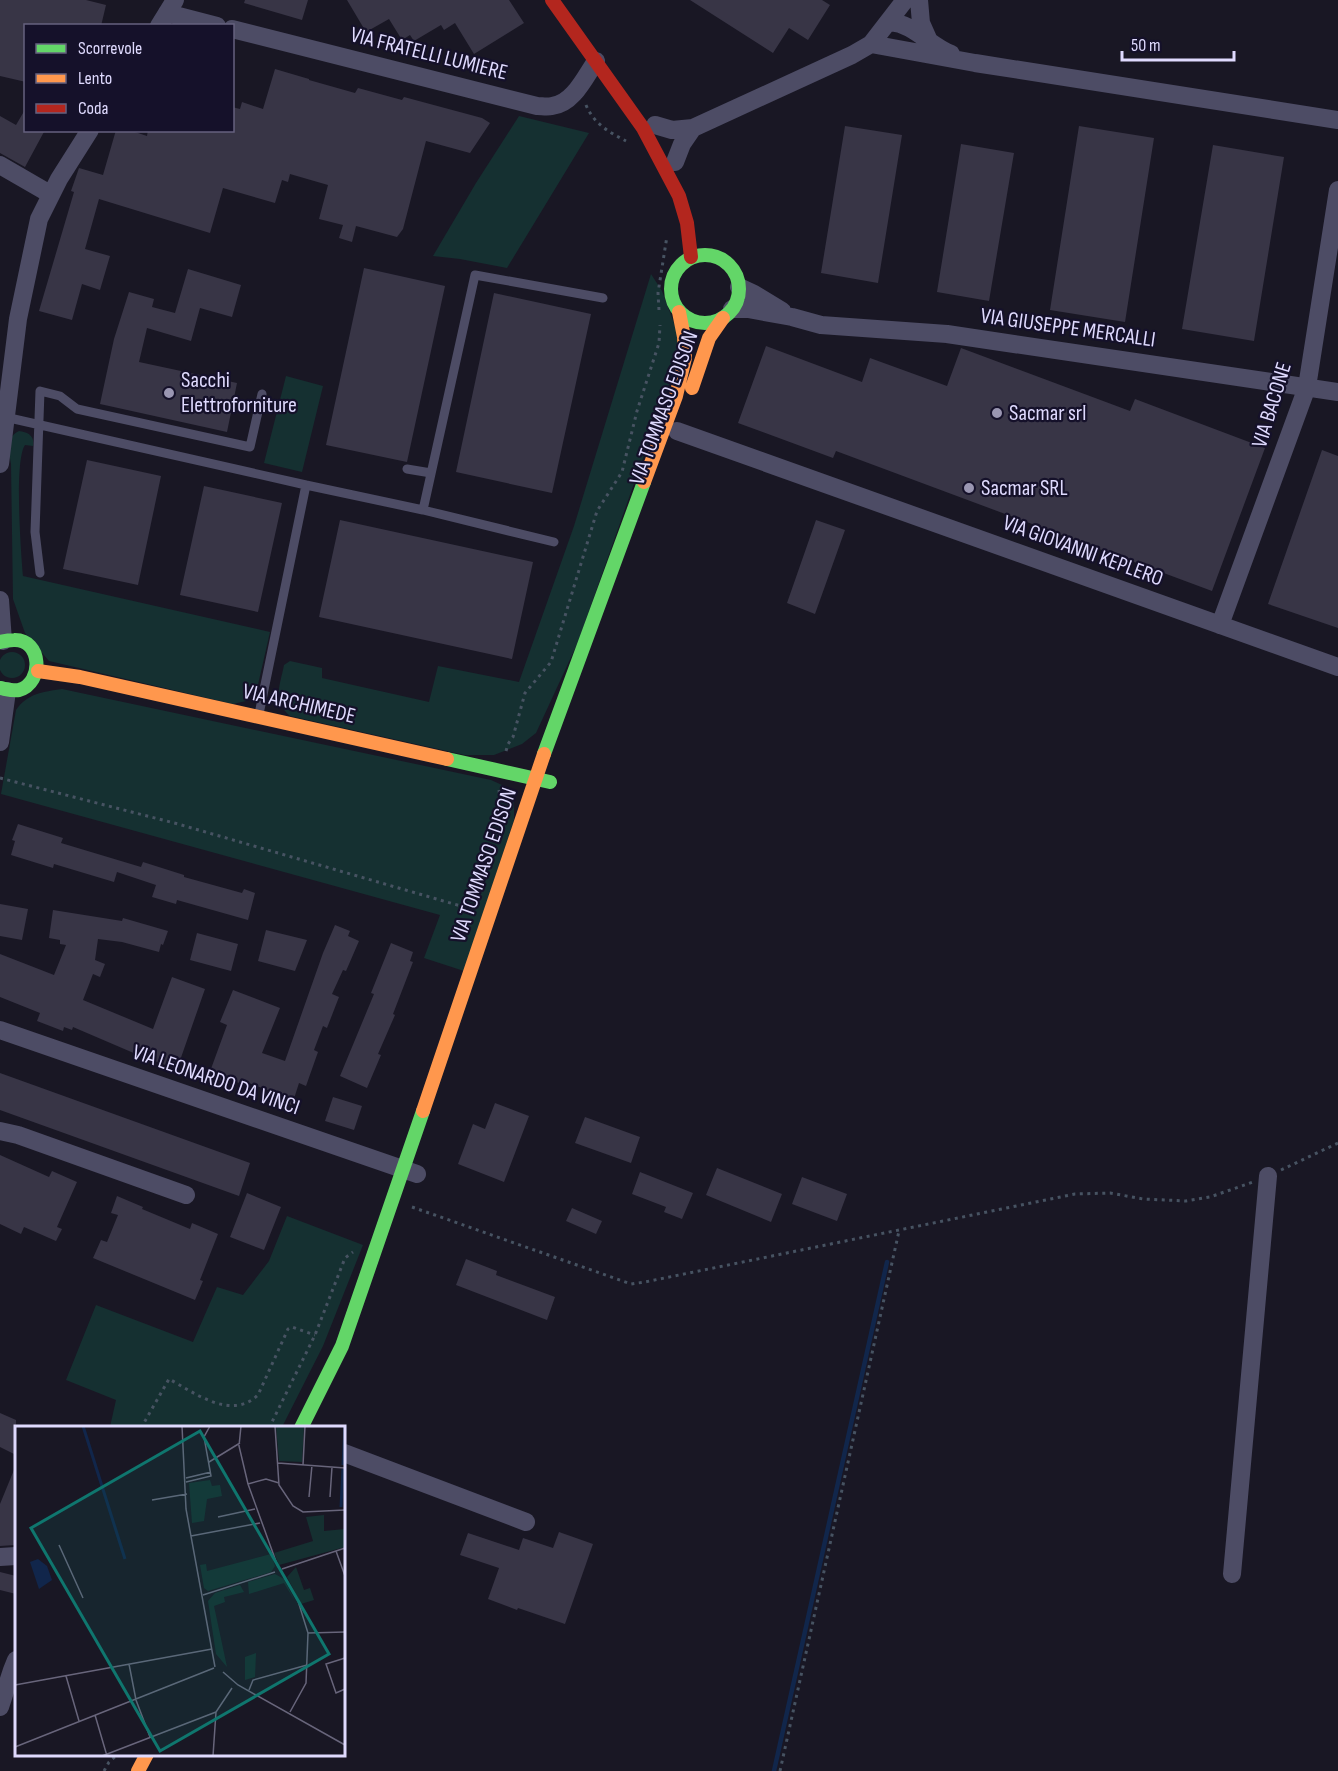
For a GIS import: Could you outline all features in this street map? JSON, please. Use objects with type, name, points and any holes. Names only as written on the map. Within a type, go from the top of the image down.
[{"type":"street","points":[[552,0],[643,128],[679,196],[687,224],[691,257]]},
{"type":"street","points":[[655,125],[672,130],[693,128],[852,55],[872,44],[905,0]]},
{"type":"street","points":[[919,0],[921,23],[930,42]]},
{"type":"street","points":[[167,13],[209,24]]},
{"type":"street","points":[[890,22],[905,25],[943,51],[975,63]]},
{"type":"street","name":"VIA FRATELLI LUMIERE","points":[[234,30],[537,106],[554,106],[568,100],[601,68]]},
{"type":"street","points":[[872,44],[975,63],[1338,120]]},
{"type":"street","points":[[601,68],[655,125],[694,200]]},
{"type":"street","points":[[675,162],[682,144],[693,128]]},
{"type":"street","points":[[0,464],[18,319],[39,219],[50,194],[89,132]]},
{"type":"street","points":[[0,165],[50,194]]},
{"type":"street","name":"VIA BACONE","points":[[1220,625],[1307,387],[1338,190]]},
{"type":"street","points":[[709,240],[714,256]]},
{"type":"street","points":[[702,254],[714,256],[724,260],[737,276],[739,287],[736,303],[728,314],[715,322],[705,323],[687,318],[673,303],[670,292],[675,271],[691,257],[702,254]]},
{"type":"street","name":"VIA GIUSEPPE MERCALLI","points":[[739,287],[792,317]]},
{"type":"street","name":"VIA GIUSEPPE MERCALLI","points":[[728,314],[748,309],[821,325],[947,334],[1338,392]]},
{"type":"street","name":"VIA TOMMASO EDISON","points":[[302,1426],[342,1346],[393,1201],[413,1173],[535,779],[676,396],[685,358],[679,312]]},
{"type":"street","name":"VIA TOMMASO EDISON","points":[[669,453],[709,338],[728,314]]},
{"type":"street","name":"VIA GIOVANNI KEPLERO","points":[[677,431],[1338,667]]},
{"type":"street","points":[[0,600],[1,642],[19,640],[26,643],[36,655],[38,671],[35,679],[23,689],[15,691],[4,689],[0,742]]},
{"type":"street","name":"VIA ARCHIMEDE","points":[[38,671],[80,677],[550,782]]},
{"type":"street","name":"VIA LEONARDO DA VINCI","points":[[0,1030],[413,1173]]},
{"type":"street","points":[[0,1131],[18,1135],[186,1195]]},
{"type":"street","points":[[1232,1574],[1268,1176]]},
{"type":"street","points":[[345,1453],[526,1522]]},
{"type":"street","points":[[0,1557],[15,1556]]},
{"type":"street","points":[[0,1707],[15,1662]]},
{"type":"street","points":[[138,1771],[146,1756]]},
{"type":"lane","points":[[423,510],[475,275],[603,298]]},
{"type":"lane","points":[[40,573],[35,532],[40,391],[60,396],[77,409],[250,447],[262,393]]},
{"type":"lane","points":[[5,417],[423,510],[554,542]]},
{"type":"lane","points":[[407,469],[431,473]]},
{"type":"lane","points":[[258,717],[306,485]]},
{"type":"path","points":[[579,87],[594,120],[604,129],[630,144]]},
{"type":"path","points":[[503,820],[498,787],[508,744],[513,737],[525,693],[550,662],[597,511],[622,472],[637,411],[658,344],[661,318],[658,293],[668,233]]},
{"type":"path","points":[[0,778],[178,824],[472,909],[474,904]]},
{"type":"path","points":[[393,1201],[631,1284],[1075,1194],[1110,1193],[1151,1199],[1194,1200],[1210,1197],[1268,1176],[1338,1143]]},
{"type":"path","points":[[780,1771],[899,1230]]},
{"type":"path","points":[[270,1426],[315,1335],[345,1258],[358,1248]]},
{"type":"path","points":[[142,1426],[169,1379],[212,1402],[233,1407],[249,1403],[258,1395],[288,1329],[292,1326],[315,1335]]},
{"type":"path","points":[[104,1771],[109,1762],[117,1756]]},
{"type":"green space","points":[[519,116],[589,133],[507,268],[433,256],[476,183]]},
{"type":"green space","points":[[651,274],[662,291],[678,334],[677,362],[578,642],[536,733],[522,744],[494,755],[465,755],[290,716],[281,704],[279,686],[284,665],[290,661],[322,668],[322,678],[429,702],[438,666],[519,682],[574,526]]},
{"type":"green space","points":[[286,376],[323,386],[302,472],[264,463]]},
{"type":"green space","points":[[19,431],[30,435],[33,440],[33,446],[25,445],[20,469],[19,508],[23,576],[270,632],[257,689],[246,701],[233,704],[49,661],[25,633],[13,599],[9,445],[12,437]]},
{"type":"green space","points":[[12,652],[21,656],[25,665],[21,674],[12,678],[3,674],[-1,665],[3,656]]},
{"type":"green space","points":[[62,689],[491,780],[502,785],[514,799],[514,820],[464,971],[424,958],[440,915],[1,794],[16,710],[31,697],[42,692]]},
{"type":"green space","points":[[287,1216],[363,1245],[323,1346],[283,1426],[110,1426],[116,1400],[66,1380],[96,1305],[193,1342],[217,1287],[243,1295],[269,1261]]},
{"type":"building","points":[[0,0],[86,0],[106,5],[101,24],[24,24],[24,82],[0,76]]},
{"type":"building","points":[[245,0],[308,0],[302,20],[244,3]]},
{"type":"building","points":[[347,0],[509,0],[524,23],[474,54],[455,23],[444,30],[441,25],[414,41],[410,35],[402,40],[389,19],[366,32]]},
{"type":"building","points":[[690,0],[822,0],[830,5],[808,40],[789,28],[773,53]]},
{"type":"building","points":[[275,69],[355,93],[358,88],[402,100],[404,97],[482,118],[490,123],[470,153],[426,141],[403,229],[397,237],[356,226],[352,242],[339,238],[343,225],[319,219],[328,185],[290,174],[288,182],[282,180],[275,203],[223,188],[210,233],[99,199],[85,249],[110,256],[100,290],[82,284],[72,320],[39,311],[79,168],[103,175],[115,132],[135,132],[147,136],[148,132],[234,132],[234,108],[240,109],[242,102],[263,109]]},
{"type":"building","points":[[24,111],[24,132],[44,132],[25,167],[0,153],[0,116],[16,125]]},
{"type":"building","points":[[845,126],[902,135],[878,283],[821,273]]},
{"type":"building","points":[[1079,126],[1154,138],[1125,322],[1050,310]]},
{"type":"building","points":[[961,144],[1014,153],[989,301],[937,292]]},
{"type":"building","points":[[1213,145],[1284,157],[1254,341],[1182,329]]},
{"type":"building","points":[[364,268],[445,286],[407,462],[326,445]]},
{"type":"building","name":"Sacchi Elettroforniture","points":[[188,269],[241,285],[232,317],[200,308],[191,341],[147,328],[139,362],[237,383],[227,432],[100,404],[114,339],[129,292],[154,299],[152,307],[175,313]]},
{"type":"building","points":[[494,293],[591,314],[552,493],[456,472]]},
{"type":"building","points":[[766,346],[862,382],[870,358],[947,386],[961,348],[1130,411],[1135,399],[1265,448],[1212,591],[836,451],[833,458],[738,423]]},
{"type":"building","points":[[1322,450],[1338,456],[1338,628],[1268,604]]},
{"type":"building","points":[[87,460],[161,476],[138,585],[63,569]]},
{"type":"building","points":[[204,486],[282,503],[258,612],[180,595]]},
{"type":"building","points":[[340,520],[533,562],[512,659],[319,617]]},
{"type":"building","points":[[816,520],[845,530],[815,614],[787,603]]},
{"type":"building","points":[[18,824],[63,838],[61,843],[141,867],[143,862],[184,875],[184,877],[242,893],[244,889],[255,893],[248,920],[177,900],[176,904],[152,897],[156,885],[117,872],[114,882],[54,864],[53,868],[11,855],[15,841],[12,840]]},
{"type":"building","points":[[0,904],[28,909],[22,940],[0,936]]},
{"type":"building","points":[[53,910],[122,921],[123,918],[168,931],[159,952],[122,942],[98,939],[95,960],[105,964],[100,977],[93,974],[83,1000],[153,1029],[172,977],[205,989],[177,1069],[73,1027],[72,1030],[64,1027],[63,1031],[37,1021],[40,1013],[0,997],[0,954],[54,975],[66,945],[60,944],[60,940],[49,938]]},
{"type":"building","points":[[335,925],[350,931],[348,936],[359,941],[346,971],[343,970],[332,994],[339,997],[327,1028],[323,1026],[314,1050],[318,1052],[306,1086],[299,1083],[292,1105],[271,1098],[273,1092],[246,1082],[245,1085],[225,1078],[224,1082],[208,1077],[227,1025],[220,1022],[233,990],[280,1008],[262,1053],[285,1061]]},
{"type":"building","points":[[266,930],[307,940],[295,971],[258,961]]},
{"type":"building","points":[[197,933],[238,944],[231,971],[190,960]]},
{"type":"building","points":[[391,943],[413,952],[410,961],[413,962],[393,1014],[395,1015],[378,1054],[381,1055],[367,1088],[340,1076],[374,994],[371,993]]},
{"type":"building","points":[[0,1073],[250,1163],[239,1196],[0,1110]]},
{"type":"building","points":[[333,1097],[362,1106],[354,1130],[325,1121]]},
{"type":"building","points":[[495,1103],[529,1116],[504,1182],[458,1164],[473,1124],[485,1129]]},
{"type":"building","points":[[585,1117],[640,1137],[631,1163],[575,1143]]},
{"type":"building","points":[[0,1155],[49,1177],[52,1171],[77,1182],[57,1227],[62,1229],[56,1241],[24,1227],[21,1234],[0,1224]]},
{"type":"building","points":[[717,1168],[782,1194],[771,1222],[706,1195]]},
{"type":"building","points":[[640,1172],[693,1193],[682,1219],[664,1212],[666,1207],[632,1194]]},
{"type":"building","points":[[802,1177],[847,1194],[837,1221],[792,1204]]},
{"type":"building","points":[[247,1193],[281,1207],[264,1250],[230,1237]]},
{"type":"building","points":[[117,1196],[190,1229],[192,1223],[218,1234],[200,1280],[203,1281],[195,1300],[93,1258],[101,1240],[107,1242],[118,1215],[111,1213]]},
{"type":"building","points":[[572,1208],[602,1221],[596,1234],[566,1221]]},
{"type":"building","points":[[466,1259],[497,1271],[496,1275],[555,1297],[547,1320],[456,1285]]},
{"type":"building","points":[[0,1413],[16,1420],[15,1454],[0,1447]]},
{"type":"building","points":[[15,1467],[15,1545],[0,1546],[0,1504]]},
{"type":"building","points":[[559,1532],[593,1544],[565,1624],[488,1599],[499,1568],[460,1555],[468,1533],[519,1550],[523,1538],[553,1548]]},
{"type":"building","points":[[0,1572],[15,1576],[15,1594],[0,1590]]},
{"type":"waterway","points":[[774,1771],[887,1262]]},
{"type":"traffic: fast","points":[[712,255],[724,261],[733,270],[739,282],[739,289],[737,302],[729,313],[712,323],[698,323],[681,313],[673,302],[671,282],[681,265],[692,257],[712,255]]},
{"type":"traffic: fast","points":[[544,754],[644,482]]},
{"type":"traffic: fast","points":[[0,642],[14,640],[23,642],[30,646],[36,662],[36,671],[27,686],[19,690],[0,688]]},
{"type":"traffic: fast","points":[[447,759],[550,782]]},
{"type":"traffic: fast","points":[[302,1426],[342,1346],[423,1111]]},
{"type":"traffic: slow","points":[[644,482],[676,396],[685,358],[679,312]]},
{"type":"traffic: slow","points":[[692,388],[709,338],[723,318]]},
{"type":"traffic: slow","points":[[38,671],[80,677],[447,759]]},
{"type":"traffic: slow","points":[[423,1111],[544,754]]},
{"type":"traffic: slow","points":[[138,1771],[146,1756]]},
{"type":"traffic: jam","points":[[552,0],[643,128],[679,196],[687,223],[691,257]]},
{"type":"place","name":"Sacchi Elettroforniture","points":[[169,393]]},
{"type":"place","name":"Sacmar srl","points":[[997,413]]},
{"type":"place","name":"Sacmar SRL","points":[[969,488]]}]
